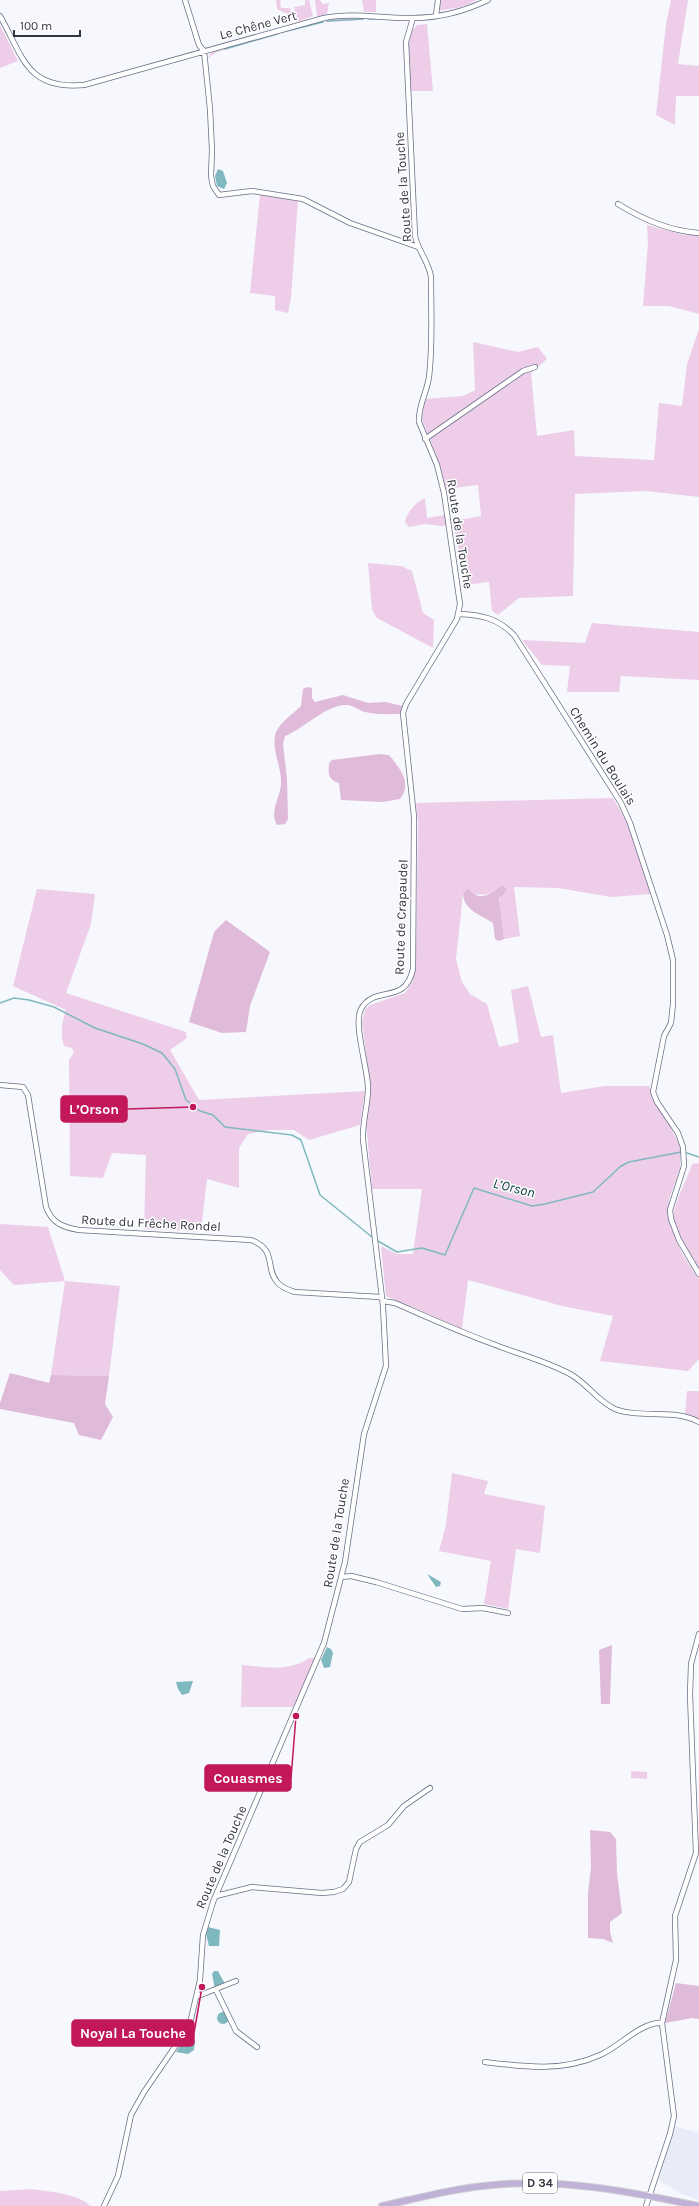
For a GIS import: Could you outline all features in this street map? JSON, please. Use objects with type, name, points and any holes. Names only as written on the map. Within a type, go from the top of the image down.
[{"type":"main road","name":"D 34","points":[[382,2206],[462,2189],[515,2183],[577,2185],[649,2196],[699,2206]]},
{"type":"street","points":[[185,0],[199,45],[204,52],[210,109],[212,150],[211,176],[213,186],[219,195],[252,191],[303,199],[350,224],[418,247]]},
{"type":"street","points":[[436,15],[438,0]]},
{"type":"street","points":[[413,18],[465,10],[488,0]]},
{"type":"street","name":"Le Chêne Vert","points":[[0,16],[18,55],[27,66],[47,80],[64,86],[84,85],[324,18],[345,15],[413,18]]},
{"type":"street","name":"Route de la Touche","points":[[413,18],[406,42],[415,226],[418,247],[428,264],[431,277],[430,366],[427,388],[419,414],[425,439],[436,465],[444,493],[459,597],[459,614]]},
{"type":"street","points":[[618,204],[636,215],[662,225],[685,232],[699,233]]},
{"type":"street","points":[[425,439],[523,371],[535,367]]},
{"type":"street","name":"Chemin du Boulais","points":[[459,614],[486,616],[503,625],[514,635],[621,803],[630,823],[667,935],[672,960],[673,1004],[671,1023],[664,1036],[652,1086],[657,1102],[678,1133],[683,1147],[684,1166],[670,1210],[671,1219],[679,1240],[699,1274]]},
{"type":"street","name":"Route de Crapaudel","points":[[382,1299],[363,1140],[362,1124],[368,1089],[359,1016],[366,1003],[374,998],[402,989],[410,982],[413,969],[415,829],[404,713],[406,704],[459,614]]},
{"type":"street","name":"Route du Frêche Rondel","points":[[0,1085],[22,1087],[28,1095],[46,1207],[50,1216],[62,1226],[78,1230],[251,1240],[265,1249],[278,1283],[287,1289],[295,1292],[380,1297],[465,1334],[561,1370],[577,1378],[603,1402],[616,1409],[629,1412],[684,1417],[699,1422]]},
{"type":"street","name":"Route de la Touche","points":[[104,2206],[118,2176],[131,2115],[144,2092],[183,2035],[191,2019],[198,1996],[203,1935],[216,1896],[324,1643],[342,1577],[364,1434],[386,1366],[382,1299]]},
{"type":"street","points":[[342,1577],[351,1576],[376,1582],[462,1609],[483,1608],[508,1613]]},
{"type":"street","points":[[646,2206],[670,2134],[674,2116],[662,2023],[676,1960],[675,1916],[696,1853],[690,1680],[692,1657],[699,1634]]},
{"type":"street","points":[[216,1896],[252,1887],[322,1892],[334,1892],[344,1889],[349,1882],[356,1849],[360,1842],[388,1825],[404,1806],[430,1788]]},
{"type":"street","points":[[198,1996],[216,1990],[236,1980]]},
{"type":"street","points":[[216,1990],[236,2031],[257,2047]]},
{"type":"street","points":[[485,2062],[538,2067],[566,2066],[602,2055],[643,2028],[656,2023],[662,2023]]},
{"type":"shaded area","points":[[276,0],[282,0],[280,1],[281,8],[290,8],[292,16],[277,9]]},
{"type":"shaded area","points":[[305,0],[309,0],[313,16],[298,22],[294,7],[305,5]]},
{"type":"shaded area","points":[[315,0],[320,0],[323,4],[329,3],[327,14],[317,17]]},
{"type":"shaded area","points":[[362,0],[376,0],[376,12],[364,12]]},
{"type":"shaded area","points":[[440,0],[477,0],[462,7],[437,11]]},
{"type":"shaded area","points":[[671,0],[688,0],[678,64],[699,66],[699,96],[676,96],[675,125],[656,115],[666,24]]},
{"type":"shaded area","points":[[345,17],[364,17],[363,20],[326,22],[326,20]]},
{"type":"shaded area","points":[[427,24],[433,91],[410,91],[408,38],[417,25]]},
{"type":"shaded area","points":[[0,25],[18,61],[0,68]]},
{"type":"shaded area","points":[[279,32],[279,34],[217,52],[207,59],[212,52]]},
{"type":"shaded area","points":[[260,194],[298,201],[291,298],[288,313],[275,310],[275,296],[250,293]]},
{"type":"shaded area","points":[[647,225],[684,235],[699,235],[699,314],[669,306],[643,306],[648,243]]},
{"type":"shaded area","points":[[699,329],[699,497],[646,491],[575,494],[573,596],[519,598],[498,615],[492,611],[489,582],[465,585],[453,521],[481,516],[478,485],[446,489],[439,462],[422,419],[425,399],[463,396],[475,390],[473,342],[518,352],[538,347],[547,359],[531,373],[537,436],[574,430],[575,456],[654,460],[659,403],[682,406],[687,364]]},
{"type":"shaded area","points":[[425,498],[427,518],[445,515],[446,525],[441,526],[425,524],[409,527],[405,522],[412,508]]},
{"type":"shaded area","points":[[368,563],[401,566],[412,571],[423,613],[434,620],[433,648],[377,618],[372,610]]},
{"type":"shaded area","points":[[592,623],[699,632],[699,680],[621,676],[619,692],[567,692],[570,666],[542,665],[522,640],[585,643]]},
{"type":"shaded area","points":[[308,687],[312,688],[312,698],[315,702],[343,695],[368,703],[385,702],[403,706],[402,714],[370,713],[348,705],[340,705],[324,712],[285,736],[283,744],[287,779],[288,819],[285,824],[277,825],[274,810],[280,789],[281,778],[274,742],[275,736],[282,723],[301,706],[303,689]]},
{"type":"shaded area","points":[[380,754],[389,755],[403,776],[405,787],[404,793],[400,799],[383,802],[341,800],[339,783],[333,780],[330,776],[329,763],[332,760]]},
{"type":"shaded area","points":[[613,798],[627,822],[651,894],[611,897],[558,888],[514,887],[520,936],[504,939],[499,904],[501,895],[500,886],[496,890],[487,894],[463,894],[456,959],[462,982],[470,994],[487,1004],[499,1047],[519,1042],[511,990],[528,986],[541,1037],[553,1035],[561,1093],[605,1086],[649,1086],[680,1146],[680,1168],[669,1200],[668,1218],[681,1252],[699,1280],[699,1359],[688,1371],[600,1361],[613,1316],[562,1306],[468,1280],[462,1329],[386,1296],[381,1246],[397,1254],[413,1254],[422,1189],[372,1189],[366,1123],[370,1087],[362,1022],[365,1010],[370,1005],[405,993],[413,981],[416,953],[418,823],[416,803]]},
{"type":"shaded area","points":[[500,886],[504,886],[507,890],[499,899],[504,939],[499,941],[495,939],[493,923],[470,909],[464,900],[463,894],[467,889],[477,896],[485,896],[495,891]]},
{"type":"shaded area","points":[[37,889],[95,894],[91,924],[66,993],[186,1032],[187,1038],[170,1050],[199,1100],[365,1091],[360,1125],[309,1140],[294,1130],[269,1130],[248,1134],[239,1148],[239,1188],[207,1179],[201,1231],[144,1229],[146,1155],[112,1153],[103,1178],[70,1176],[69,1060],[74,1052],[72,1048],[64,1046],[62,1037],[63,1019],[66,1010],[13,986]]},
{"type":"shaded area","points":[[226,920],[270,952],[250,1006],[246,1032],[222,1033],[189,1022],[214,932]]},
{"type":"shaded area","points":[[699,1163],[699,1271],[678,1234],[675,1226],[674,1211],[692,1164]]},
{"type":"shaded area","points":[[0,1224],[48,1227],[65,1281],[14,1285],[0,1270]]},
{"type":"shaded area","points":[[65,1281],[120,1286],[109,1376],[51,1375]]},
{"type":"shaded area","points":[[10,1373],[49,1383],[51,1375],[109,1376],[105,1404],[113,1417],[101,1440],[79,1435],[74,1423],[0,1409],[0,1403]]},
{"type":"shaded area","points":[[687,1391],[699,1391],[699,1419],[685,1415]]},
{"type":"shaded area","points":[[452,1473],[488,1481],[484,1494],[545,1506],[540,1553],[516,1549],[508,1609],[484,1604],[491,1561],[439,1551],[446,1525]]},
{"type":"shaded area","points":[[612,1645],[610,1704],[601,1704],[599,1650]]},
{"type":"shaded area","points":[[309,1658],[316,1658],[293,1707],[241,1707],[242,1665],[277,1668],[294,1665]]},
{"type":"shaded area","points":[[631,1771],[647,1772],[647,1779],[631,1778]]},
{"type":"shaded area","points":[[590,1830],[610,1832],[616,1839],[617,1874],[622,1913],[610,1922],[610,1932],[613,1943],[603,1939],[588,1938],[588,1893],[591,1868]]},
{"type":"shaded area","points":[[676,1983],[699,1986],[699,2019],[692,2018],[665,2023]]},
{"type":"shaded area","points":[[674,2126],[699,2133],[699,2200],[682,2194],[659,2180]]},
{"type":"shaded area","points":[[31,2189],[71,2196],[85,2202],[90,2206],[0,2206],[0,2191]]},
{"type":"water","points":[[218,169],[223,171],[227,183],[224,189],[217,186],[215,176]]},
{"type":"water","points":[[427,1574],[441,1582],[440,1586],[436,1587]]},
{"type":"water","points":[[327,1647],[331,1649],[333,1653],[330,1667],[324,1668],[321,1660]]},
{"type":"water","points":[[193,1681],[189,1693],[182,1695],[176,1682]]},
{"type":"water","points":[[208,1927],[220,1930],[219,1946],[209,1946],[206,1934]]},
{"type":"water","points":[[214,1971],[218,1971],[225,1984],[215,1989],[212,1974]]},
{"type":"water","points":[[223,2012],[227,2014],[229,2018],[227,2022],[223,2024],[219,2022],[217,2018],[219,2014]]},
{"type":"water","points":[[187,2035],[195,2042],[194,2050],[188,2054],[176,2052]]},
{"type":"waterway","points":[[327,21],[363,19]]},
{"type":"waterway","points":[[368,19],[374,19]]},
{"type":"waterway","points":[[283,32],[323,22]]},
{"type":"waterway","points":[[225,49],[277,34]]},
{"type":"waterway","name":"L’Orson","points":[[0,1003],[14,998],[29,1000],[54,1007],[95,1028],[143,1044],[162,1053],[175,1069],[186,1100],[200,1111],[213,1115],[225,1127],[292,1135],[301,1140],[320,1195],[372,1237]]},
{"type":"waterway","name":"L’Orson","points":[[378,1241],[397,1252],[422,1248],[445,1255],[474,1188],[532,1206],[545,1204],[593,1192],[621,1166],[629,1162],[681,1152]]},
{"type":"waterway","name":"L’Orson","points":[[687,1153],[699,1157]]},
{"type":"place","name":"L’Orson","points":[[193,1107]]},
{"type":"place","name":"Couasmes","points":[[296,1716]]},
{"type":"place","name":"Noyal La Touche","points":[[202,1987]]}]
